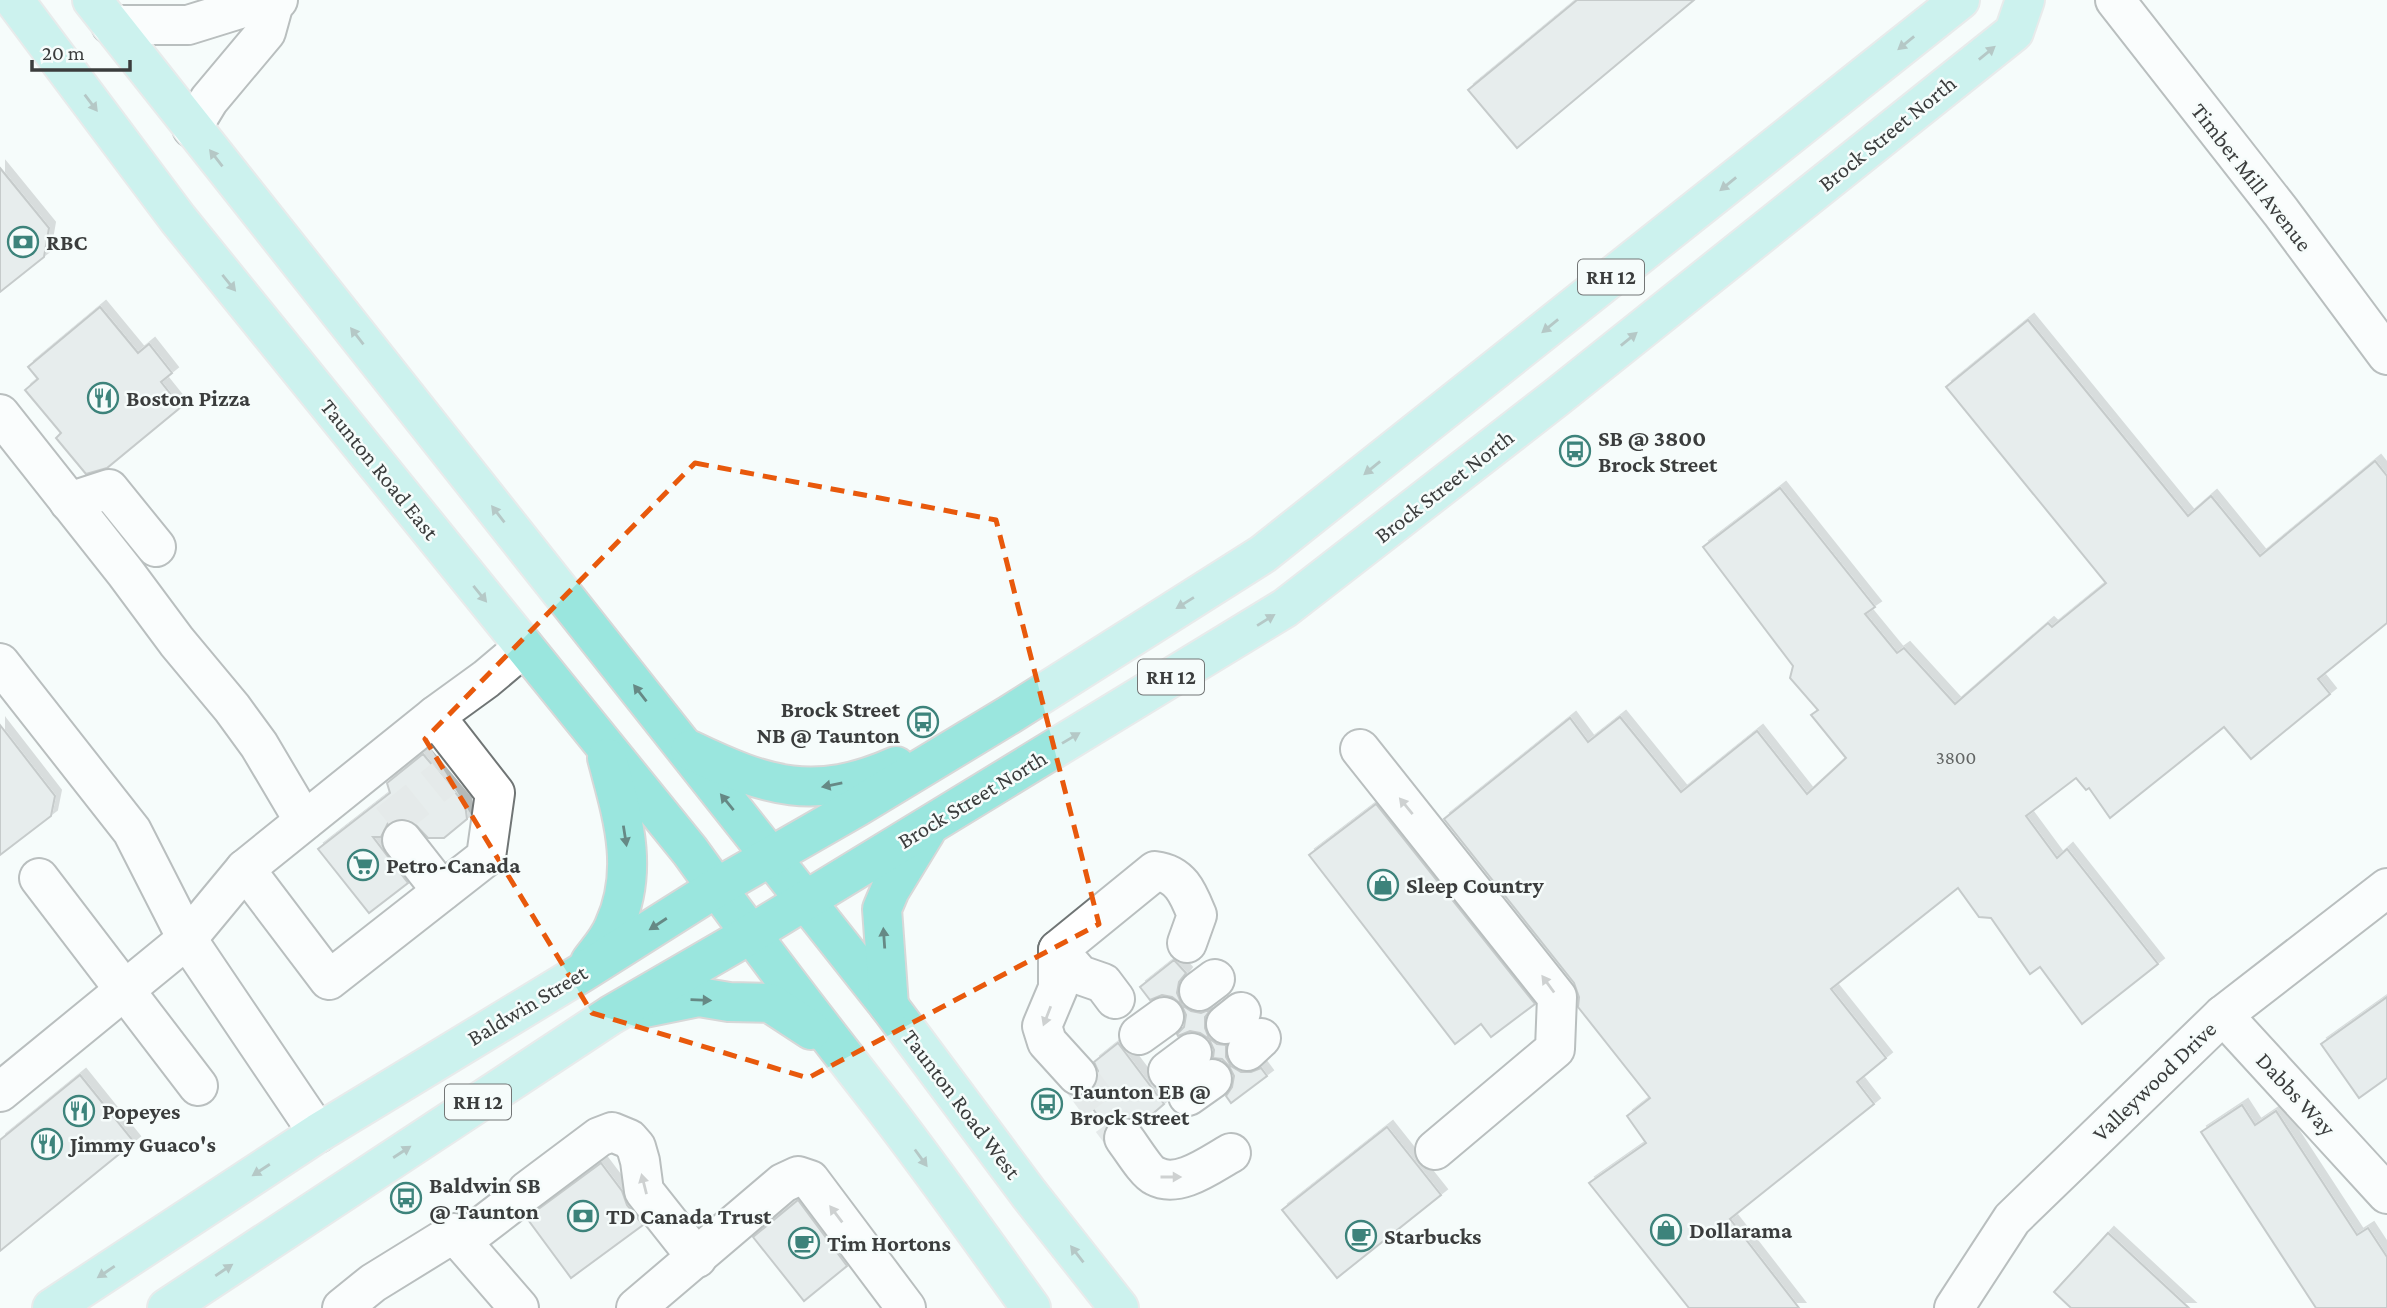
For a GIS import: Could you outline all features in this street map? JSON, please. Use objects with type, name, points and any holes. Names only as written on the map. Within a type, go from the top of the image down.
[{"type":"main road","name":"Taunton Road East","points":[[14,0],[177,219],[690,851],[749,935]]},
{"type":"main road","name":"RH 12","points":[[1009,715],[1263,554],[1959,0]]},
{"type":"main road","name":"Brock Street North","points":[[805,901],[1285,608],[1557,397],[2014,32],[2025,0]]},
{"type":"main road","points":[[101,12],[805,901]]},
{"type":"main road","points":[[682,746],[731,770],[774,784],[820,788],[870,778],[1009,715]]},
{"type":"main road","name":"Baldwin Street","points":[[52,1308],[318,1133],[770,855],[857,807],[1009,715]]},
{"type":"main road","points":[[583,972],[614,928],[627,889],[629,863],[620,806],[603,746]]},
{"type":"main road","points":[[888,1006],[882,909],[890,890],[929,825]]},
{"type":"main road","name":"RH 12","points":[[167,1308],[611,1015],[805,901]]},
{"type":"main road","name":"Taunton Road West","points":[[805,901],[1119,1308]]},
{"type":"main road","points":[[749,935],[880,1102],[1031,1308]]},
{"type":"main road","points":[[611,1015],[699,997],[729,1002],[770,1003],[833,1045]]},
{"type":"street","name":"Timber Mill Avenue","points":[[2115,0],[2281,212],[2387,355]]},
{"type":"street","points":[[101,12],[188,25],[246,7],[276,2],[266,32],[209,100],[192,128]]},
{"type":"street","points":[[0,414],[177,642],[232,708],[259,745],[304,821]]},
{"type":"street","points":[[69,502],[109,489],[156,547]]},
{"type":"street","points":[[0,1092],[187,939],[245,869],[304,821],[364,793],[436,716],[523,647]]},
{"type":"street","points":[[0,663],[132,831],[187,939],[318,1133]]},
{"type":"street","points":[[245,869],[329,980],[486,857],[495,793],[456,768],[436,716]]},
{"type":"street","points":[[1360,748],[1557,997],[1555,1049],[1435,1150]]},
{"type":"street","points":[[402,840],[442,891]]},
{"type":"street","points":[[1058,950],[1155,870],[1167,872],[1186,889],[1197,915],[1187,943]]},
{"type":"street","points":[[39,878],[198,1086]]},
{"type":"street","name":"Valleywood Drive","points":[[1954,1308],[2012,1219],[2223,1014],[2387,888]]},
{"type":"street","points":[[1058,950],[1080,975],[1103,983],[1115,999]]},
{"type":"street","points":[[1058,950],[1058,988],[1042,1026],[1047,1042],[1077,1075]]},
{"type":"street","name":"Dabbs Way","points":[[2223,1014],[2381,1175]]},
{"type":"street","points":[[461,1242],[599,1137],[611,1132],[629,1139],[636,1147],[644,1191],[697,1258]]},
{"type":"street","points":[[1124,1138],[1153,1176],[1168,1180],[1187,1177],[1231,1153]]},
{"type":"street","points":[[636,1308],[783,1183],[798,1176],[810,1180],[906,1308]]},
{"type":"street","points":[[342,1308],[373,1283],[454,1233],[519,1308]]},
{"type":"highlighted area","points":[[695,463],[996,520],[1099,924],[808,1078],[592,1013],[425,739]]},
{"type":"building","points":[[1577,0],[1694,0],[1517,148],[1468,90]]},
{"type":"building","name":"RBC","points":[[0,168],[49,228],[44,257],[0,292]]},
{"type":"building","name":"Boston Pizza","points":[[100,307],[138,353],[149,344],[172,373],[161,382],[181,407],[107,468],[86,474],[56,438],[61,433],[25,390],[38,379],[28,367]]},
{"type":"building","points":[[2028,320],[2188,516],[2211,496],[2260,556],[2375,461],[2387,476],[2387,623],[2318,679],[2330,694],[2251,759],[2224,727],[2110,818],[2089,788],[2086,790],[2076,778],[2026,816],[2057,858],[2067,849],[2158,964],[2082,1024],[2040,967],[2030,974],[1991,918],[1979,917],[1958,888],[1831,989],[1886,1058],[1857,1082],[1874,1104],[1730,1219],[1799,1308],[1689,1308],[1589,1183],[1646,1143],[1627,1116],[1650,1098],[1578,1007],[1579,997],[1574,983],[1444,819],[1570,718],[1588,742],[1620,717],[1681,792],[1757,731],[1807,794],[1846,758],[1811,715],[1818,710],[1790,678],[1793,666],[1703,547],[1780,488],[1875,607],[1865,614],[1897,653],[1904,648],[1955,704],[2048,623],[2052,627],[2106,583],[1946,387]]},
{"type":"building","points":[[0,725],[55,796],[51,816],[0,855]]},
{"type":"building","points":[[423,754],[465,804],[467,819],[444,838],[428,838],[411,820],[400,818],[388,823],[381,837],[373,837],[408,883],[369,913],[318,849],[390,793],[387,783]]},
{"type":"building","points":[[1376,804],[1535,1004],[1491,1037],[1481,1024],[1455,1044],[1309,855]]},
{"type":"building","points":[[1174,960],[1186,973],[1179,982],[1177,993],[1182,1005],[1201,1013],[1211,1009],[1205,1017],[1205,1028],[1209,1038],[1217,1044],[1226,1045],[1226,1057],[1231,1066],[1241,1072],[1261,1068],[1267,1076],[1231,1103],[1226,1096],[1232,1087],[1234,1076],[1222,1059],[1213,1058],[1214,1050],[1209,1039],[1190,1031],[1178,1036],[1184,1027],[1186,1015],[1181,1004],[1172,997],[1162,995],[1150,1000],[1140,987]]},
{"type":"building","points":[[2387,997],[2387,1078],[2359,1098],[2321,1044]]},
{"type":"building","points":[[1118,1043],[1164,1104],[1141,1124],[1122,1116],[1106,1126],[1083,1096],[1092,1091],[1098,1082],[1098,1071],[1094,1062]]},
{"type":"building","points":[[80,1075],[134,1142],[0,1251],[0,1140]]},
{"type":"building","points":[[2242,1105],[2255,1125],[2276,1111],[2357,1235],[2368,1228],[2387,1257],[2387,1308],[2316,1308],[2201,1132]]},
{"type":"building","points":[[1387,1127],[1441,1195],[1337,1278],[1282,1210]]},
{"type":"building","name":"TD Canada Trust","points":[[601,1163],[643,1225],[571,1278],[526,1217]]},
{"type":"building","name":"Tim Hortons","points":[[798,1200],[847,1266],[804,1301],[753,1237]]},
{"type":"building","points":[[2108,1233],[2189,1308],[2071,1308],[2054,1292]]},
{"type":"tunnel","points":[[388,823],[444,778]]},
{"type":"tunnel","points":[[1077,1075],[1124,1138]]},
{"type":"place","name":"RBC","points":[[23,242]]},
{"type":"place","name":"Boston Pizza","points":[[103,398]]},
{"type":"place","name":"SB @ 3800 Brock Street","points":[[1575,451]]},
{"type":"place","name":"Brock Street NB @ Taunton","points":[[923,722]]},
{"type":"place","name":"Petro-Canada","points":[[363,865]]},
{"type":"place","name":"Sleep Country","points":[[1383,885]]},
{"type":"place","name":"Taunton EB @ Brock Street","points":[[1047,1104]]},
{"type":"place","name":"Popeyes","points":[[79,1111]]},
{"type":"place","name":"Jimmy Guaco's","points":[[47,1144]]},
{"type":"place","name":"Baldwin SB @ Taunton","points":[[406,1198]]},
{"type":"place","name":"TD Canada Trust","points":[[583,1216]]},
{"type":"place","name":"Dollarama","points":[[1666,1230]]},
{"type":"place","name":"Starbucks","points":[[1361,1236]]},
{"type":"place","name":"Tim Hortons","points":[[804,1243]]}]
